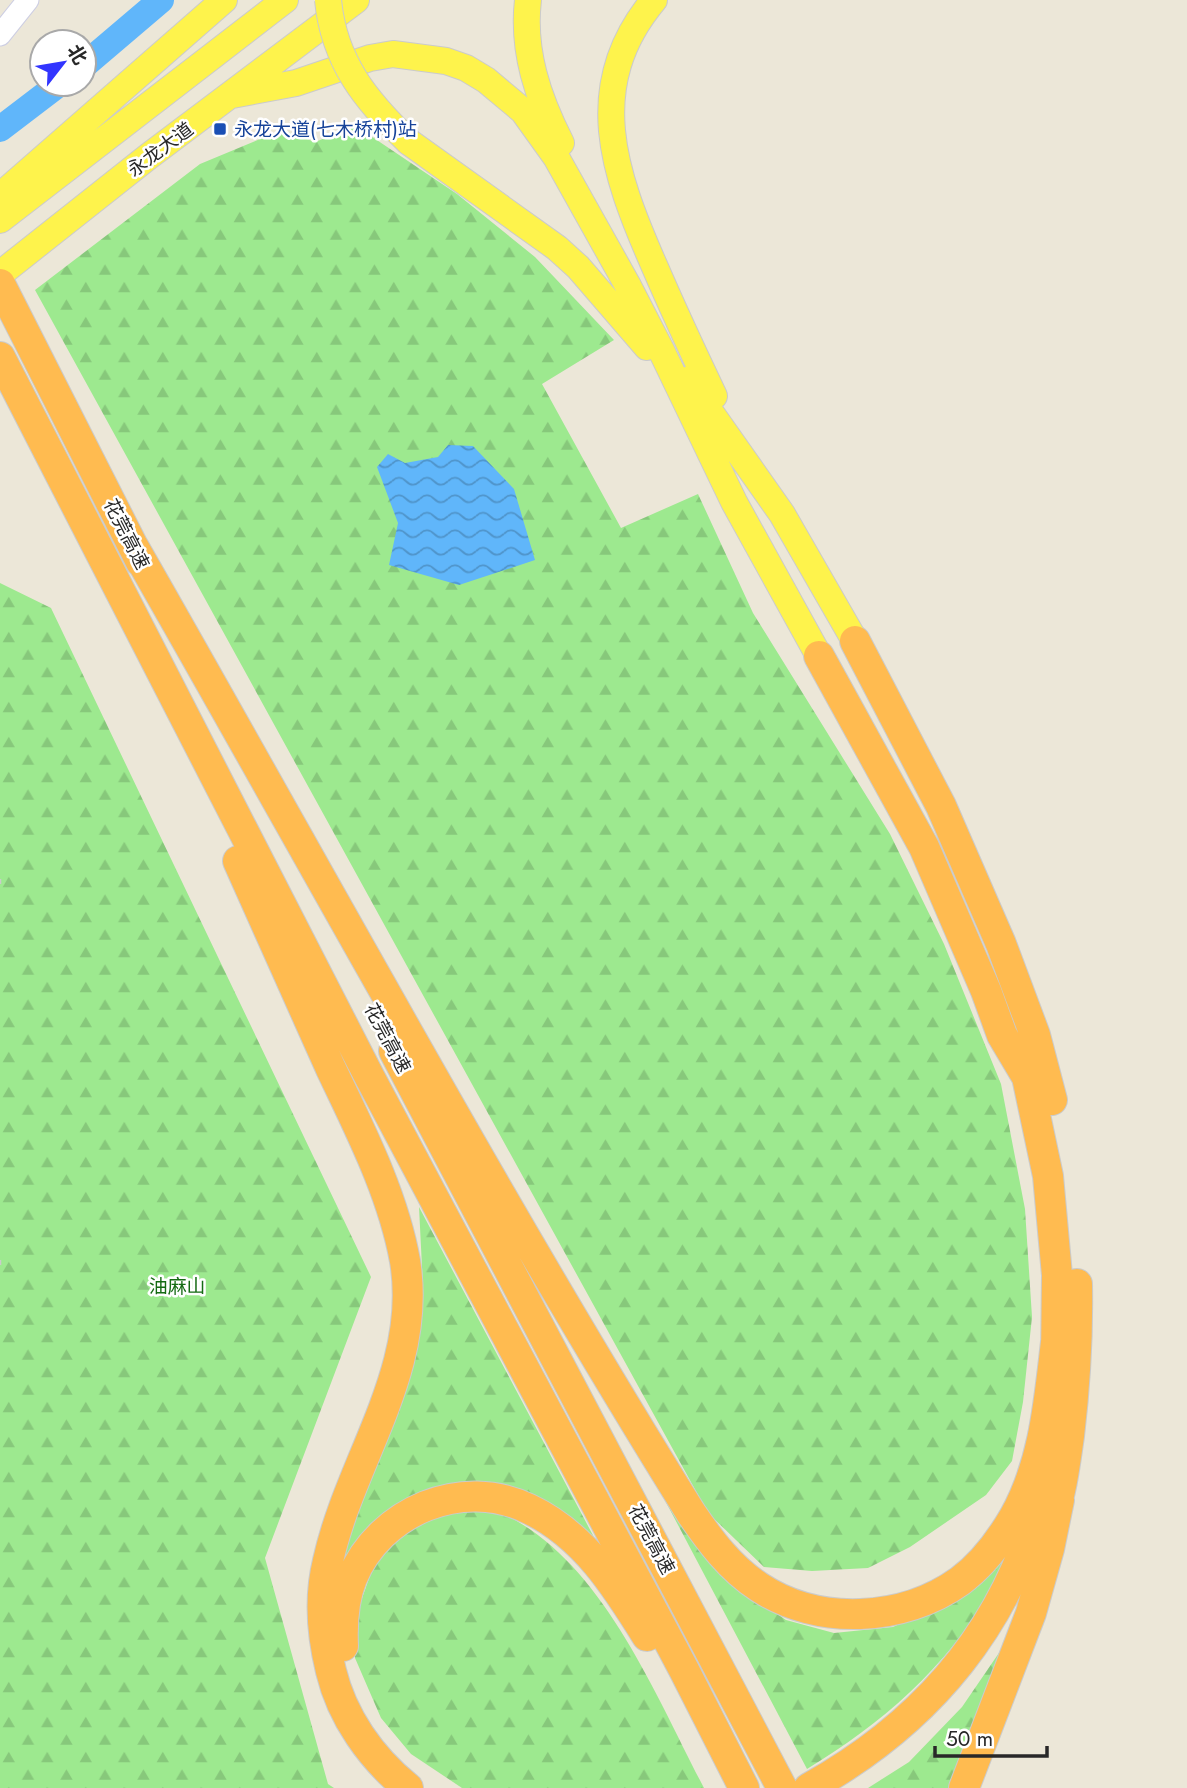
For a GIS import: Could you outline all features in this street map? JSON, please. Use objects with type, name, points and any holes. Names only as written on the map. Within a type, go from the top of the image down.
[{"type":"highway","name":"花莞高速","points":[[0,284],[379,1021],[782,1788]]},
{"type":"highway","name":"花莞高速","points":[[0,358],[678,1674],[744,1788]]},
{"type":"highway","points":[[133,546],[443,1097],[528,1242],[691,1513],[709,1540],[739,1572],[761,1588],[798,1606],[854,1615],[880,1613],[913,1605],[960,1581],[988,1555],[1004,1534],[1027,1491],[1038,1458],[1056,1342]]},
{"type":"highway","points":[[105,563],[360,1131],[397,1228],[405,1262],[407,1295],[402,1351],[382,1416],[340,1515],[327,1561],[323,1588],[323,1619],[325,1649],[341,1705],[378,1759],[408,1788]]},
{"type":"highway","points":[[855,641],[941,806],[1001,944],[1035,1035],[1058,1128],[1073,1221],[1076,1374],[1059,1499],[1031,1613],[964,1788]]},
{"type":"highway","points":[[809,1788],[857,1759],[906,1721],[957,1668],[980,1637],[1004,1598],[1030,1537],[1049,1464],[1056,1406],[1057,1275],[1048,1176],[1027,1077],[1002,1035],[924,847],[819,656]]},
{"type":"highway","points":[[431,1788],[396,1757],[362,1708],[347,1669],[342,1630],[346,1597],[360,1562],[387,1530],[400,1519],[429,1504],[458,1497],[487,1497],[528,1508],[563,1530],[582,1546],[609,1578],[678,1674],[729,1788]]},
{"type":"highway","points":[[841,1788],[917,1733],[975,1671],[1003,1632],[1019,1602],[1033,1573],[1059,1499]]},
{"type":"main road","points":[[0,196],[224,0]]},
{"type":"main road","points":[[0,220],[285,0]]},
{"type":"main road","points":[[328,0],[334,32],[349,70],[375,109],[409,142],[531,227],[579,267],[653,355],[691,415]]},
{"type":"main road","name":"永龙大道","points":[[0,274],[149,156],[356,0]]},
{"type":"main road","points":[[528,0],[526,16],[531,65],[536,86],[552,125],[699,396],[782,514],[855,641]]},
{"type":"main road","points":[[654,0],[626,42],[613,82],[610,130],[614,158],[642,237],[743,458]]},
{"type":"main road","points":[[232,95],[296,83],[370,58],[393,54],[446,61],[466,68],[486,80],[523,111],[556,158],[627,284],[739,513],[819,656]]},
{"type":"street","points":[[0,35],[28,0]]},
{"type":"path","points":[[0,879],[0,887]]},
{"type":"path","points":[[0,1260],[0,1267]]},
{"type":"green space","points":[[356,126],[457,194],[535,257],[614,340],[542,384],[621,528],[698,494],[753,613],[890,834],[944,944],[1001,1084],[1025,1209],[1032,1317],[1023,1402],[1012,1461],[986,1495],[910,1547],[868,1568],[812,1571],[764,1567],[708,1513],[35,290],[200,164],[282,130],[315,142]]},
{"type":"green space","name":"油麻山","points":[[0,583],[51,608],[371,1277],[265,1558],[328,1784],[334,1788],[0,1788]]},
{"type":"green space","points":[[419,1207],[596,1541],[453,1486],[334,1588],[346,1536],[412,1357],[423,1287]]},
{"type":"green space","points":[[659,1489],[725,1578],[786,1620],[834,1633],[893,1627],[940,1605],[1015,1538],[990,1591],[973,1619],[933,1669],[886,1713],[807,1769]]},
{"type":"green space","points":[[474,1508],[515,1520],[547,1542],[576,1571],[626,1639],[704,1788],[462,1788],[411,1754],[381,1718],[355,1658],[355,1618],[372,1570],[396,1538],[433,1517]]},
{"type":"green space","points":[[1003,1647],[950,1788],[868,1788],[909,1762],[962,1707]]},
{"type":"water","points":[[448,445],[473,446],[514,489],[535,560],[459,585],[389,565],[398,523],[377,467],[388,454],[405,463],[438,457]]},
{"type":"waterway","points":[[98,54],[161,0]]},
{"type":"waterway","points":[[0,129],[41,98]]},
{"type":"place","name":"永龙大道(七木桥村)站","points":[[220,129]]}]
